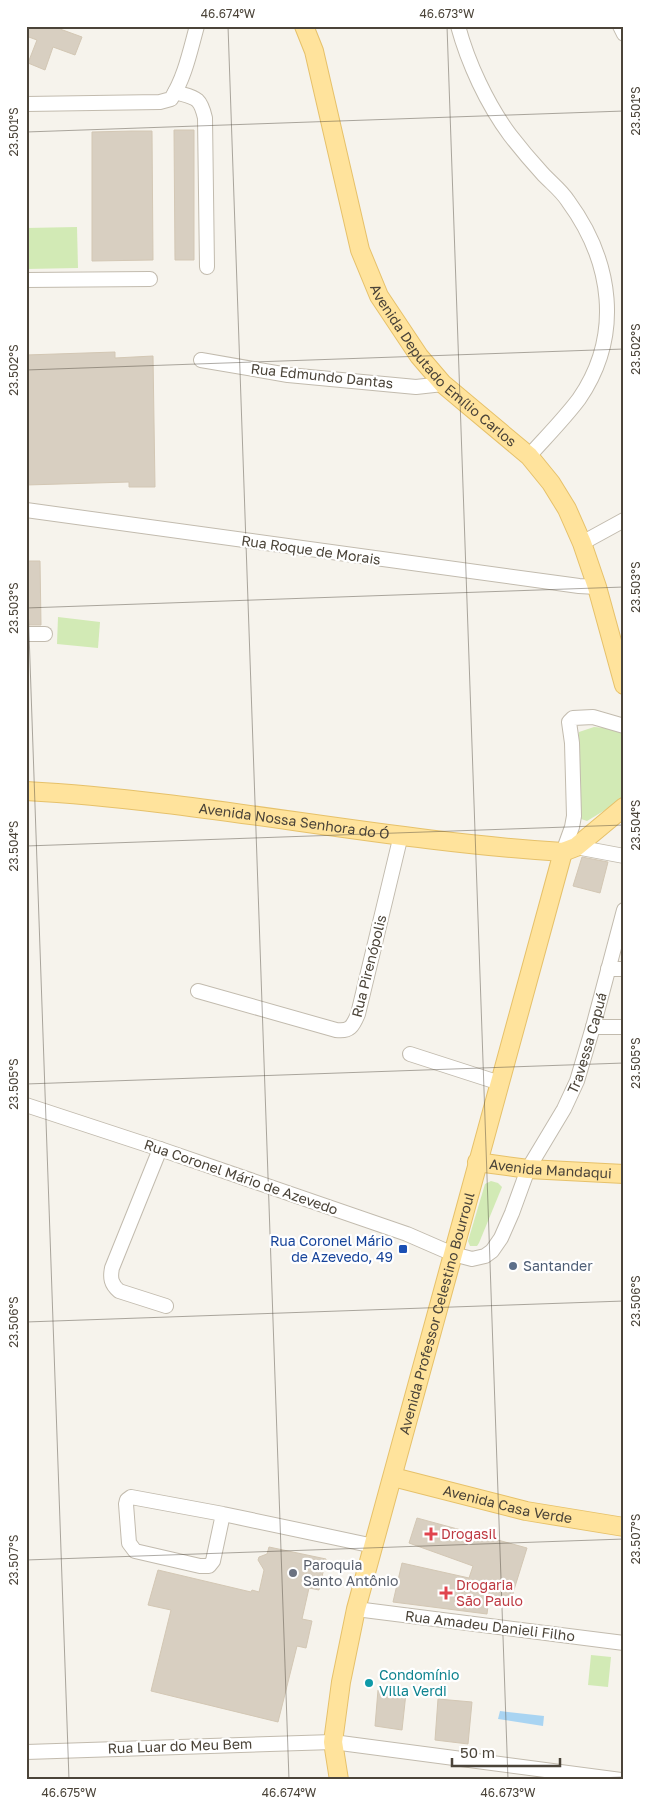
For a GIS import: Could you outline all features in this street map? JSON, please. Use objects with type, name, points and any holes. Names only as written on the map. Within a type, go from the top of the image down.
[{"type":"main road","name":"Avenida Deputado Emílio Carlos","points":[[304,26],[314,51],[360,250],[379,296],[419,356],[443,384],[528,456],[550,482],[567,509],[582,543],[597,587],[624,684]]},
{"type":"main road","name":"Avenida Nossa Senhora do Ó","points":[[26,791],[77,794],[156,803],[401,836],[570,849]]},
{"type":"main road","points":[[570,849],[624,807]]},
{"type":"main road","name":"Avenida Professor Celestino Bourroul","points":[[339,1780],[333,1742],[341,1682],[356,1609],[500,1083],[570,849]]},
{"type":"main road","name":"Avenida Mandaqui","points":[[478,1162],[528,1168],[624,1174]]},
{"type":"main road","name":"Avenida Casa Verde","points":[[393,1477],[526,1511],[624,1526]]},
{"type":"street","points":[[26,104],[160,102],[171,99],[182,75],[197,26]]},
{"type":"street","points":[[458,26],[465,50],[486,94],[510,134],[542,173],[568,200],[585,230],[601,262],[608,299],[605,336],[596,367],[579,398],[528,456]]},
{"type":"street","points":[[620,26],[624,34]]},
{"type":"street","points":[[175,92],[197,98],[202,106],[205,118],[207,266]]},
{"type":"street","points":[[26,280],[150,279]]},
{"type":"street","name":"Rua Edmundo Dantas","points":[[201,360],[288,375],[416,387],[443,384]]},
{"type":"street","name":"Rua Roque de Morais","points":[[26,510],[597,587]]},
{"type":"street","points":[[582,543],[624,520]]},
{"type":"street","points":[[26,634],[45,634]]},
{"type":"street","points":[[624,726],[593,717],[573,718],[569,722],[572,743],[574,816],[570,849],[624,856]]},
{"type":"street","name":"Rua Pirenópolis","points":[[198,991],[336,1030],[348,1030],[353,1027],[358,1014],[401,836]]},
{"type":"street","name":"Travessa Capuá","points":[[453,1254],[472,1259],[485,1256],[492,1251],[501,1238],[528,1168],[564,1109],[577,1081],[624,910]]},
{"type":"street","points":[[608,969],[624,969]]},
{"type":"street","points":[[593,1026],[624,1027]]},
{"type":"street","points":[[410,1054],[500,1083]]},
{"type":"street","name":"Rua Coronel Mário de Azevedo","points":[[26,1105],[160,1148],[407,1234],[453,1254]]},
{"type":"street","points":[[160,1148],[112,1268],[111,1278],[113,1286],[118,1291],[166,1306]]},
{"type":"street","points":[[223,1514],[213,1562],[209,1566],[200,1566],[136,1551],[129,1543],[126,1504],[127,1500],[131,1498],[223,1514],[374,1546]]},
{"type":"street","name":"Rua Amadeu Danieli Filho","points":[[356,1609],[624,1643]]},
{"type":"street","name":"Rua Luar do Meu Bem","points":[[26,1752],[333,1742],[621,1780]]},
{"type":"green space","points":[[77,227],[78,268],[26,269],[26,228]]},
{"type":"green space","points":[[58,617],[100,622],[98,648],[57,644]]},
{"type":"green space","points":[[594,727],[624,731],[624,793],[620,801],[587,821],[578,818],[576,745],[579,732]]},
{"type":"green space","points":[[491,1181],[498,1183],[502,1187],[479,1243],[477,1246],[470,1246],[468,1241],[485,1184]]},
{"type":"green space","points":[[591,1655],[611,1657],[608,1687],[588,1685]]},
{"type":"water","points":[[500,1711],[544,1716],[543,1726],[498,1719]]},
{"type":"building","points":[[26,26],[61,26],[60,29],[82,37],[75,55],[53,47],[45,70],[28,63],[37,40],[26,36]]},
{"type":"building","points":[[174,130],[194,130],[194,260],[175,260]]},
{"type":"building","points":[[152,131],[153,260],[92,261],[92,132]]},
{"type":"building","points":[[115,352],[115,358],[153,356],[155,487],[129,487],[129,482],[26,485],[26,355]]},
{"type":"building","points":[[26,561],[40,561],[41,625],[26,625]]},
{"type":"building","points":[[582,857],[608,862],[600,893],[573,886]]},
{"type":"building","points":[[417,1518],[527,1548],[513,1593],[513,1601],[489,1597],[487,1614],[393,1602],[402,1563],[469,1578],[473,1566],[409,1543]]},
{"type":"building","points":[[269,1547],[326,1559],[319,1590],[309,1588],[302,1619],[312,1621],[306,1648],[297,1646],[278,1722],[151,1691],[171,1610],[148,1605],[158,1570],[251,1592],[252,1590],[259,1592],[264,1570],[258,1560],[259,1557],[267,1554]]},
{"type":"building","points":[[378,1690],[406,1693],[402,1730],[375,1726]]},
{"type":"building","points":[[438,1699],[472,1702],[468,1744],[435,1740]]},
{"type":"place","name":"Rua Coronel Mário de Azevedo, 49","points":[[403,1249]]},
{"type":"place","name":"Santander","points":[[513,1266]]},
{"type":"place","name":"Drogasil","points":[[431,1534]]},
{"type":"place","name":"Paroquia Santo Antônio","points":[[293,1573]]},
{"type":"place","name":"Drogaria São Paulo","points":[[446,1593]]},
{"type":"place","name":"Condomínio Villa Verdi","points":[[369,1683]]}]
